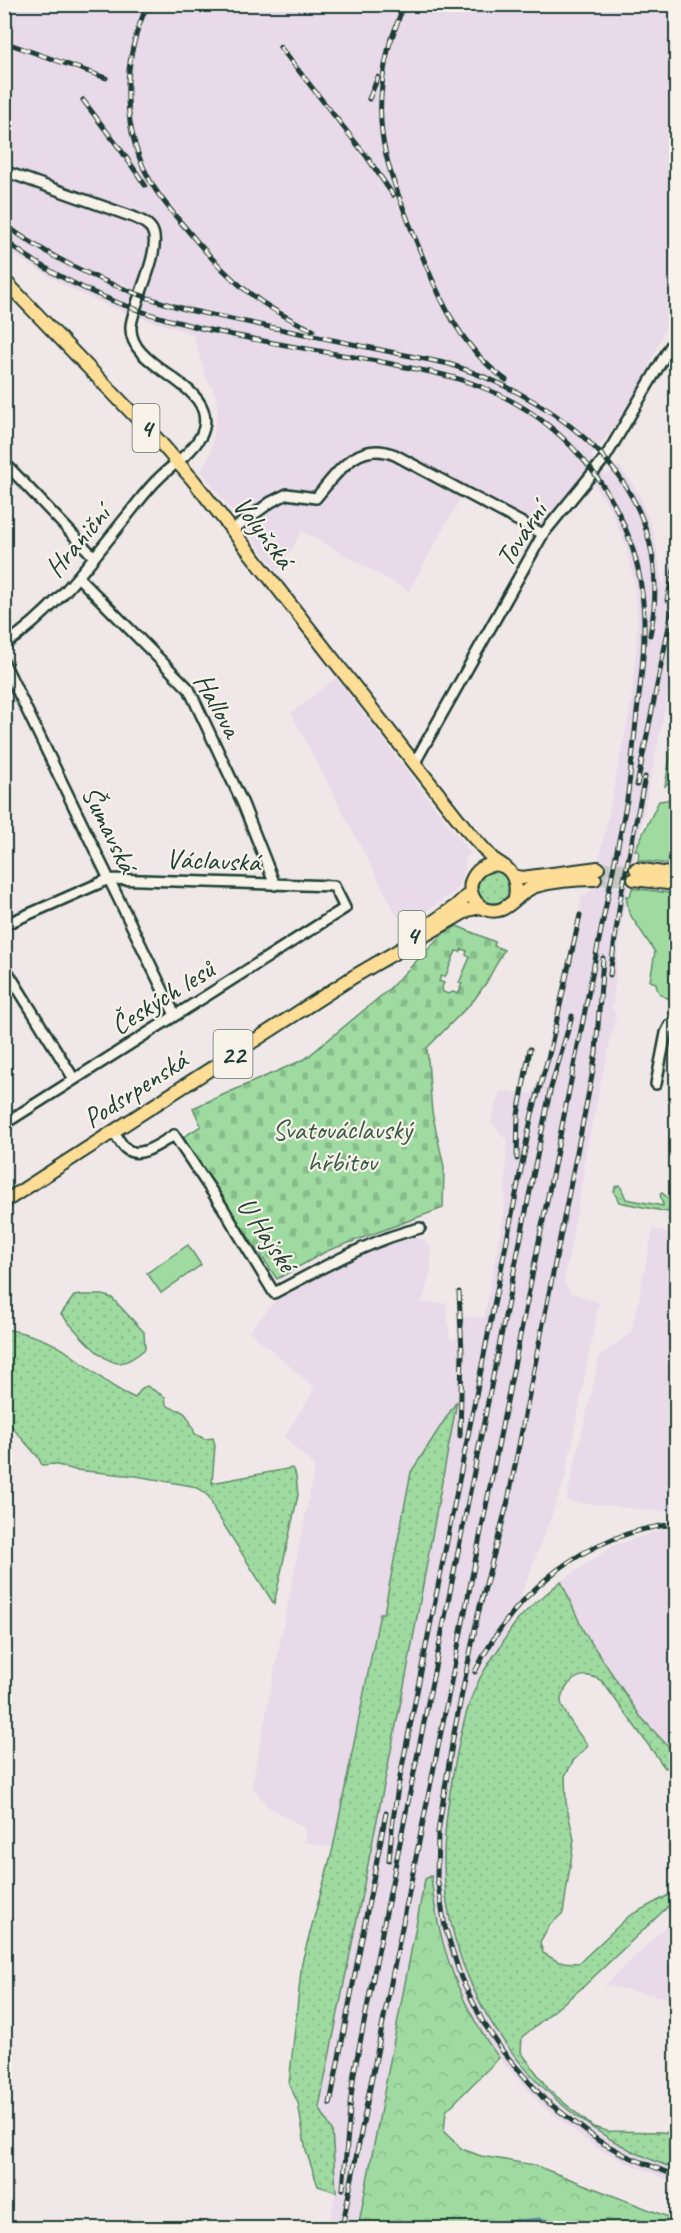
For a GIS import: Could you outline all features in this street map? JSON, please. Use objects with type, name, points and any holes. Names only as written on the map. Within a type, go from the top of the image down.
[{"type":"main road","name":"Volyňská","points":[[4,280],[178,462],[466,829],[493,859],[505,867]]},
{"type":"main road","name":"Volyňská","points":[[466,829],[481,856],[478,872]]},
{"type":"main road","points":[[478,872],[490,865],[505,867]]},
{"type":"main road","name":"4","points":[[505,867],[514,876]]},
{"type":"main road","name":"4","points":[[471,892],[472,879],[478,872]]},
{"type":"main road","name":"Podsrpenská","points":[[353,977],[468,910],[481,907],[487,910],[500,910],[511,904],[524,890],[534,886],[596,873],[522,878],[514,876]]},
{"type":"main road","points":[[676,875],[635,874],[676,884]]},
{"type":"main road","points":[[514,876],[517,887],[515,898]]},
{"type":"main road","points":[[471,892],[475,902],[481,907]]},
{"type":"main road","name":"Podsrpenská","points":[[4,1202],[353,977],[456,906],[471,892]]},
{"type":"street","name":"Hraniční","points":[[4,171],[134,217],[152,229],[154,248],[131,330],[134,343],[141,352],[192,394],[200,403],[205,421],[202,435],[178,462],[158,478],[78,577],[46,611],[4,645]]},
{"type":"street","name":"Tovární","points":[[414,764],[543,534],[605,458],[676,337]]},
{"type":"street","points":[[232,530],[286,494],[316,498],[354,458],[365,452],[379,450],[395,455],[543,534]]},
{"type":"street","points":[[4,462],[94,557]]},
{"type":"street","name":"Hallova","points":[[78,577],[189,689],[243,804],[275,885]]},
{"type":"street","name":"Šumavská","points":[[4,663],[175,1015]]},
{"type":"street","name":"Václavská","points":[[4,926],[109,879],[334,886],[345,908]]},
{"type":"street","name":"Českých lesů","points":[[4,1124],[345,908]]},
{"type":"street","points":[[4,966],[74,1079]]},
{"type":"street","points":[[656,1084],[667,1029],[676,1021]]},
{"type":"street","name":"U Hajské","points":[[114,1132],[126,1149],[136,1153],[150,1149],[174,1135],[223,1208],[274,1293],[354,1253],[399,1233],[420,1228]]},
{"type":"shaded area","points":[[4,5],[676,5],[676,302],[634,402],[591,457],[605,476],[619,465],[640,496],[654,534],[663,586],[676,536],[676,652],[621,925],[612,1010],[616,1013],[583,1167],[564,1283],[571,1293],[599,1302],[565,1479],[505,1639],[480,1678],[467,1711],[445,1823],[444,1875],[450,1916],[467,1975],[481,2005],[509,2049],[528,2072],[577,2117],[602,2135],[630,2150],[676,2169],[676,2183],[624,2162],[595,2147],[541,2105],[499,2058],[469,2011],[455,1980],[436,1919],[431,1876],[425,1879],[358,2228],[328,2228],[336,2192],[332,2130],[319,2107],[407,1671],[457,1403],[384,1613],[380,1613],[333,1848],[304,1842],[306,1829],[267,1806],[252,1785],[315,1466],[284,1437],[315,1388],[249,1331],[286,1289],[376,1248],[414,1237],[424,1240],[431,1248],[431,1271],[422,1303],[446,1303],[450,1340],[457,1339],[456,1318],[484,1317],[504,1214],[507,1141],[491,1122],[500,1091],[532,1094],[541,1073],[582,897],[593,889],[632,699],[638,624],[634,581],[625,543],[610,508],[585,472],[541,527],[467,486],[409,591],[302,531],[278,572],[201,471],[211,452],[218,408],[215,393],[206,377],[193,334],[134,316],[87,297],[5,249]]},
{"type":"shaded area","points":[[336,678],[471,854],[465,859],[465,869],[456,891],[418,917],[398,918],[291,713]]},
{"type":"shaded area","points":[[653,1229],[676,1235],[676,1513],[566,1501],[600,1356],[632,1331]]},
{"type":"shaded area","points":[[676,1528],[676,1755],[640,1716],[584,1632],[561,1581],[613,1546],[660,1530]]},
{"type":"shaded area","points":[[676,1917],[676,2000],[605,1985]]},
{"type":"green space","points":[[676,723],[676,777],[665,786]]},
{"type":"green space","points":[[676,793],[676,865],[638,860],[639,852],[635,850],[659,801],[667,800]]},
{"type":"green space","points":[[494,871],[505,876],[510,887],[505,898],[494,903],[483,898],[478,887],[483,876]]},
{"type":"green space","points":[[632,888],[676,894],[676,1000],[662,996],[656,983],[650,981],[655,952],[629,913],[626,896],[630,896]]},
{"type":"green space","name":"Svatováclavský hřbitov","points":[[457,926],[495,942],[494,946],[504,950],[474,1000],[427,1048],[432,1112],[444,1167],[443,1208],[327,1251],[277,1279],[182,1138],[201,1126],[193,1108],[305,1059],[387,991],[444,933]],"holes":[[[462,949],[467,951],[466,955],[470,957],[459,983],[462,984],[461,989],[458,994],[443,992],[444,983],[439,981],[441,976],[446,975],[456,951],[460,952]]]},
{"type":"green space","points":[[620,1185],[626,1199],[663,1206],[660,1194],[662,1193],[669,1199],[671,1210],[667,1212],[619,1202],[614,1192],[615,1187]]},
{"type":"green space","points":[[188,1245],[201,1265],[161,1293],[147,1273]]},
{"type":"green space","points":[[103,1295],[112,1298],[144,1332],[145,1349],[130,1360],[120,1363],[113,1362],[97,1352],[61,1314],[74,1296]]},
{"type":"green space","points":[[5,1329],[30,1335],[55,1345],[108,1383],[135,1398],[142,1388],[147,1386],[165,1397],[167,1405],[179,1410],[187,1417],[195,1434],[205,1439],[213,1438],[215,1445],[212,1483],[292,1468],[296,1476],[298,1495],[274,1604],[215,1511],[209,1497],[201,1490],[192,1486],[136,1476],[75,1470],[54,1464],[42,1465],[38,1457],[5,1419]]},
{"type":"green space","points":[[457,1401],[407,1671],[319,2107],[332,2130],[336,2192],[318,2186],[306,2151],[298,2103],[289,2084],[302,1962],[333,1848],[380,1613],[384,1613],[411,1472]]},
{"type":"green space","points":[[561,1581],[584,1632],[640,1716],[676,1755],[676,1763],[665,1768],[602,1681],[582,1676],[574,1679],[566,1688],[561,1699],[562,1706],[588,1746],[574,1760],[565,1776],[566,1803],[574,1840],[563,1913],[549,1926],[540,1942],[543,1953],[559,1962],[579,1963],[629,1916],[676,1891],[676,1899],[583,1987],[522,2037],[521,2052],[549,2090],[593,2127],[607,2131],[676,2134],[676,2169],[632,2151],[592,2127],[555,2099],[522,2065],[495,2028],[472,1987],[456,1943],[446,1896],[444,1849],[448,1804],[460,1737],[470,1701],[482,1674],[514,1624]]},
{"type":"green space","points":[[431,1876],[439,1925],[452,1972],[472,2016],[499,2058],[446,2111],[444,2132],[462,2149],[481,2156],[534,2165],[676,2220],[676,2228],[358,2228],[425,1879]]},
{"type":"waterway","points":[[475,2228],[492,2223],[540,2219],[573,2228]]},
{"type":"tunnel","points":[[598,868],[636,869]]},
{"type":"tunnel","points":[[595,879],[634,879]]},
{"type":"railway","points":[[148,4],[132,50],[128,98],[135,145],[155,189],[171,211],[230,277],[260,301],[313,330]]},
{"type":"railway","points":[[389,46],[404,4]]},
{"type":"railway","points":[[391,38],[384,73],[381,109],[384,145],[394,181],[428,271],[448,312],[472,349],[506,380]]},
{"type":"railway","points":[[4,42],[106,78]]},
{"type":"railway","points":[[280,47],[367,157],[393,195]]},
{"type":"railway","points":[[369,99],[378,77]]},
{"type":"railway","points":[[83,100],[145,185]]},
{"type":"railway","points":[[4,224],[69,264],[139,295],[188,310],[449,364],[494,381],[537,403],[575,430],[607,461],[632,497],[648,538],[655,584],[650,635]]},
{"type":"railway","points":[[4,240],[47,269],[70,281],[143,312],[241,337],[445,375],[479,386],[511,401],[540,419],[566,441],[609,495],[624,526],[635,559],[642,593],[644,623],[641,682],[627,800],[342,2228]]},
{"type":"railway","points":[[667,600],[676,562]]},
{"type":"railway","points":[[637,785],[676,591]]},
{"type":"railway","points":[[610,975],[621,895],[645,777]]},
{"type":"railway","points":[[392,1827],[398,1787],[532,1114],[549,1055],[580,915]]},
{"type":"railway","points":[[603,958],[596,1052],[591,1081],[508,1501],[478,1614],[453,1738],[438,1832],[437,1878],[445,1927],[461,1978],[483,2022],[504,2053],[545,2100],[599,2141],[627,2156],[676,2176]]},
{"type":"railway","points":[[350,2105],[354,2073],[550,1091],[572,1016]]},
{"type":"railway","points":[[517,1159],[518,1115],[530,1049]]},
{"type":"railway","points":[[459,1292],[462,1352],[460,1436]]},
{"type":"railway","points":[[475,1672],[491,1643],[510,1616],[556,1571],[583,1553],[612,1540],[643,1530],[676,1524]]},
{"type":"railway","points":[[330,2104],[386,1813]]},
{"type":"railway","points":[[389,1860],[393,1818]]},
{"type":"railway","points":[[343,2189],[351,2097]]}]
